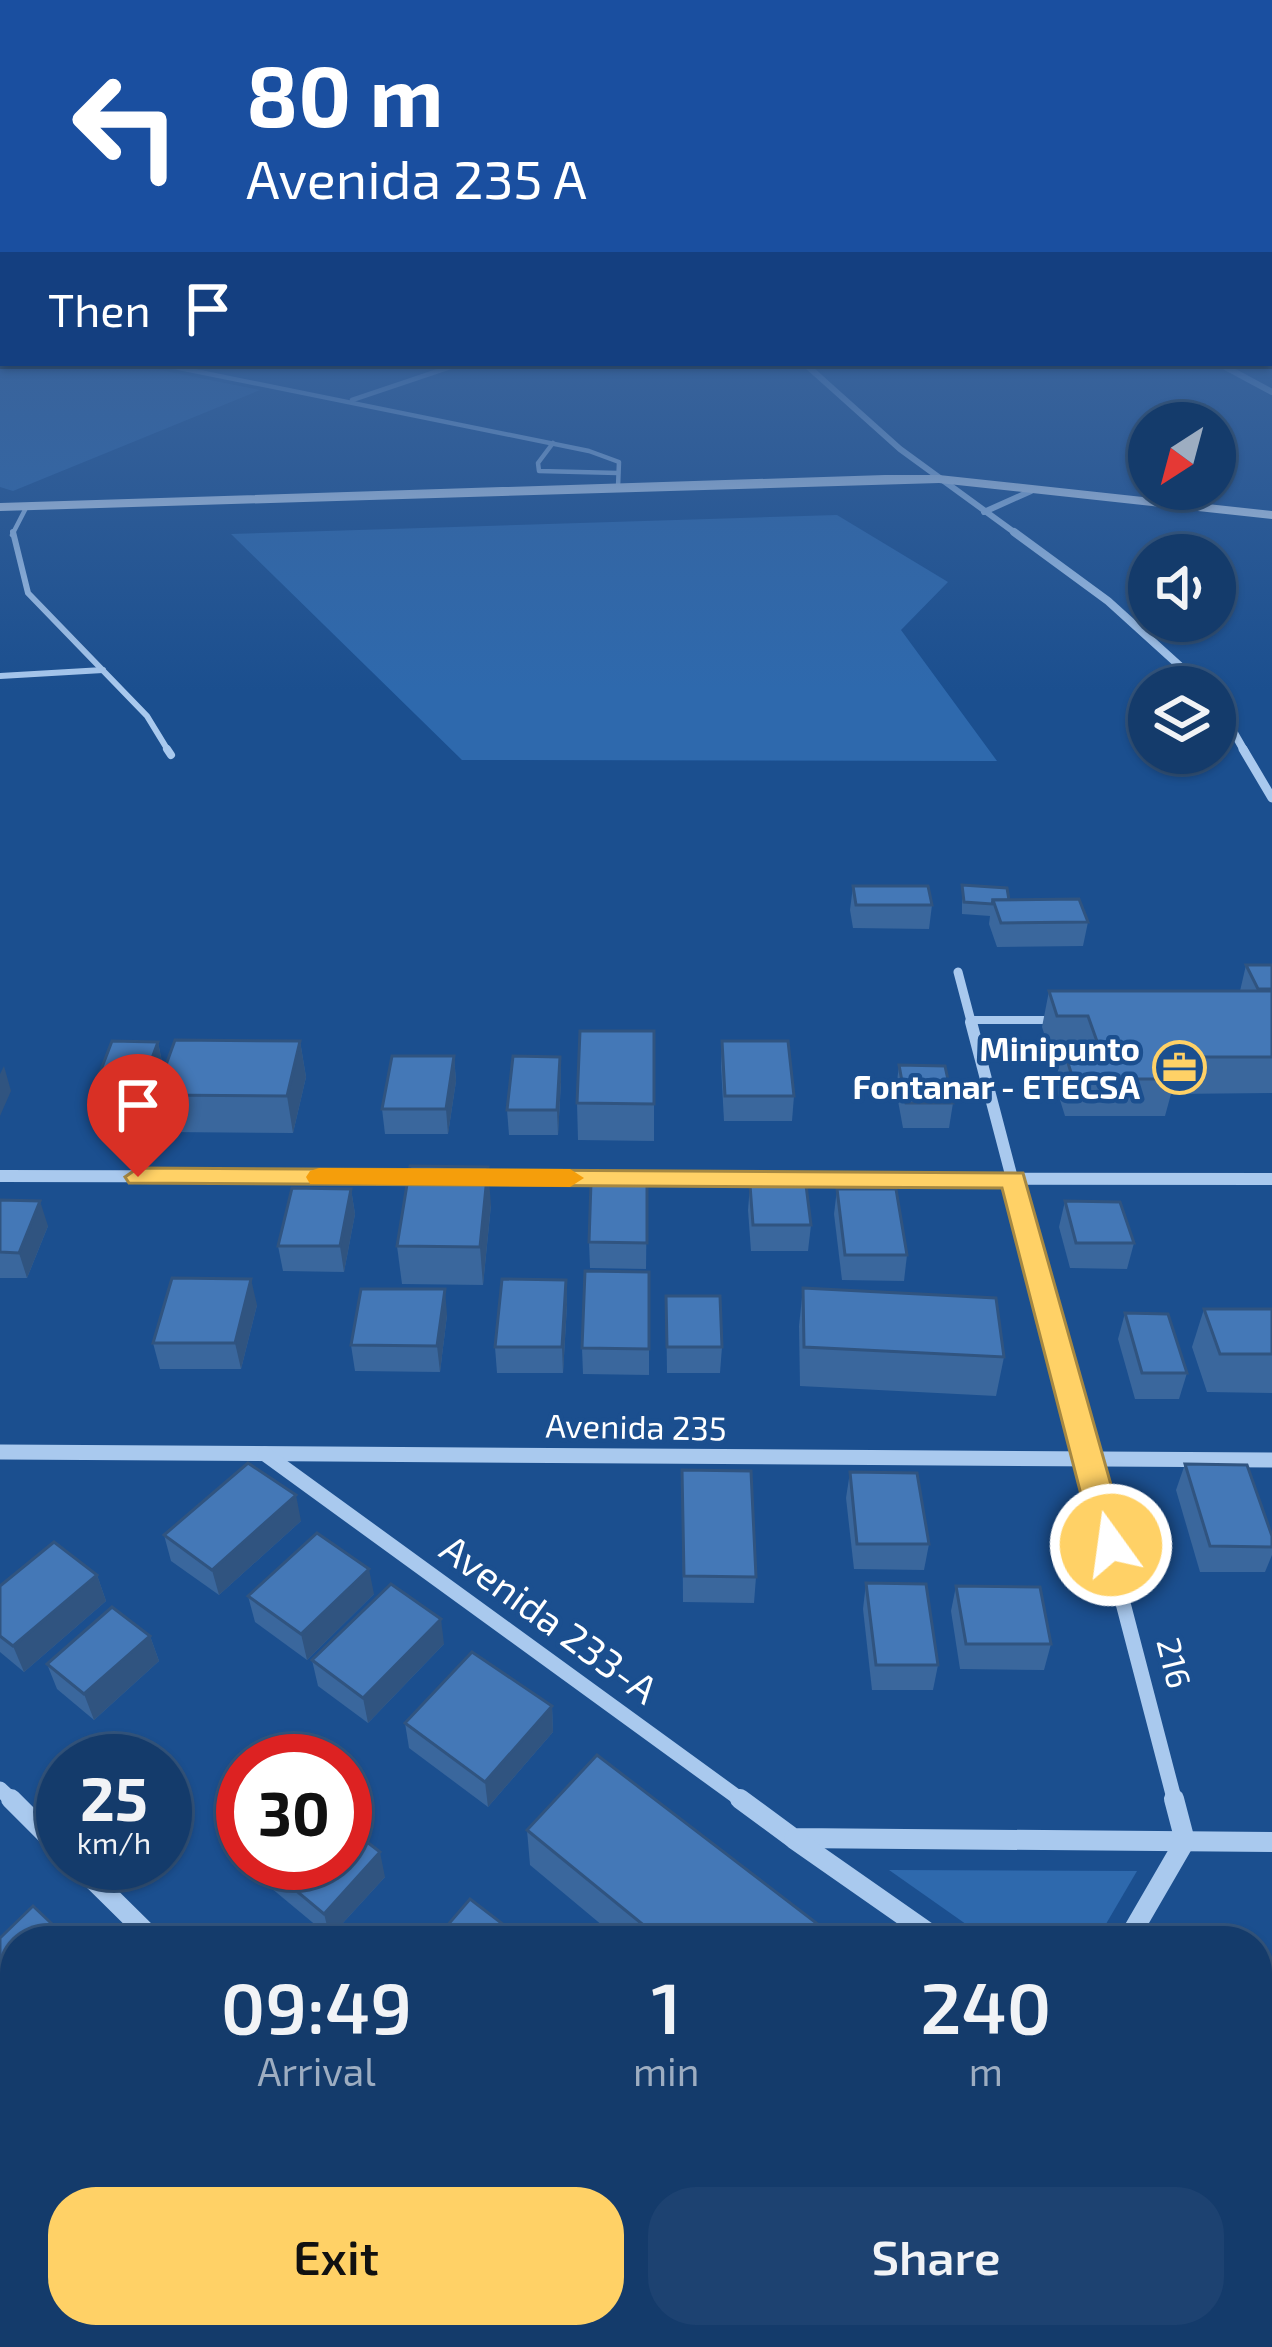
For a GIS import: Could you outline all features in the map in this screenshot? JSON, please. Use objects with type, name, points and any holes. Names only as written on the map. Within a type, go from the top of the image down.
[{"type":"main road","points":[[0,507],[618,480],[938,479],[1272,515]]},
{"type":"street","points":[[928,471],[1183,666]]},
{"type":"street","points":[[984,512],[1031,490]]},
{"type":"street","points":[[1236,736],[1272,798]]},
{"type":"street","name":"216","points":[[958,972],[1185,1841]]},
{"type":"street","points":[[0,1176],[424,1178]]},
{"type":"street","points":[[448,1178],[1272,1179]]},
{"type":"street","name":"Avenida 235","points":[[0,1451],[1272,1460]]},
{"type":"street","name":"Avenida 233-A","points":[[266,1454],[919,1926]]},
{"type":"street","points":[[0,1789],[36,1824]]},
{"type":"street","points":[[794,1838],[1272,1842]]},
{"type":"street","points":[[1136,1926],[1185,1841]]},
{"type":"street","points":[[103,1890],[140,1926]]},
{"type":"lane","points":[[539,471],[618,480],[619,471]]},
{"type":"lane","points":[[27,506],[12,534],[28,593],[147,716],[172,755]]},
{"type":"lane","points":[[0,676],[103,670]]},
{"type":"lane","points":[[970,1020],[1063,1020]]},
{"type":"shaded area","points":[[0,471],[63,471],[13,491],[0,487]]},
{"type":"shaded area","points":[[837,515],[948,582],[901,630],[997,761],[462,760],[231,534]]},
{"type":"shaded area","points":[[889,1870],[1137,1871],[1105,1926],[969,1926]]},
{"type":"building","points":[[962,885],[1007,888],[1009,900],[964,902]]},
{"type":"building","points":[[853,886],[928,886],[932,905],[856,905]]},
{"type":"building","points":[[1079,899],[1088,922],[1001,923],[993,900]]},
{"type":"building","points":[[1246,965],[1272,965],[1272,989],[1258,989]]},
{"type":"building","points":[[1049,991],[1272,991],[1272,1057],[1166,1057],[1175,1079],[1073,1079],[1063,1047],[1099,1047],[1088,1016],[1057,1016]]},
{"type":"building","points":[[580,1031],[654,1031],[654,1104],[577,1103]]},
{"type":"building","points":[[175,1040],[300,1041],[287,1096],[155,1095]]},
{"type":"building","points":[[112,1041],[158,1042],[138,1096],[91,1096]]},
{"type":"building","points":[[722,1041],[788,1041],[794,1096],[725,1096]]},
{"type":"building","points":[[392,1056],[454,1056],[446,1109],[382,1109]]},
{"type":"building","points":[[513,1056],[560,1057],[557,1110],[507,1110]]},
{"type":"building","points":[[899,1065],[945,1066],[953,1103],[906,1103]]},
{"type":"building","points":[[410,1166],[488,1167],[480,1247],[397,1246]]},
{"type":"building","points":[[591,1182],[647,1182],[647,1243],[589,1242]]},
{"type":"building","points":[[750,1185],[806,1185],[811,1225],[753,1225]]},
{"type":"building","points":[[292,1188],[351,1189],[340,1246],[278,1246]]},
{"type":"building","points":[[837,1189],[896,1189],[907,1255],[845,1255]]},
{"type":"building","points":[[0,1200],[40,1201],[19,1253],[0,1252]]},
{"type":"building","points":[[1065,1201],[1120,1202],[1134,1243],[1076,1243]]},
{"type":"building","points":[[585,1271],[649,1272],[649,1349],[582,1348]]},
{"type":"building","points":[[172,1278],[251,1279],[235,1343],[153,1343]]},
{"type":"building","points":[[502,1279],[566,1280],[562,1347],[495,1347]]},
{"type":"building","points":[[803,1288],[996,1298],[1004,1357],[804,1347]]},
{"type":"building","points":[[361,1289],[445,1289],[437,1346],[351,1345]]},
{"type":"building","points":[[666,1296],[720,1296],[722,1347],[667,1347]]},
{"type":"building","points":[[1204,1309],[1272,1309],[1272,1354],[1220,1354]]},
{"type":"building","points":[[1125,1313],[1168,1314],[1187,1373],[1142,1373]]},
{"type":"building","points":[[248,1463],[296,1495],[212,1570],[164,1535]]},
{"type":"building","points":[[1185,1464],[1247,1465],[1272,1547],[1210,1546]]},
{"type":"building","points":[[682,1470],[751,1471],[756,1577],[684,1576]]},
{"type":"building","points":[[850,1472],[917,1473],[929,1544],[857,1544]]},
{"type":"building","points":[[317,1533],[369,1569],[301,1634],[248,1596]]},
{"type":"building","points":[[54,1542],[97,1575],[13,1646],[0,1636],[0,1586]]},
{"type":"building","points":[[866,1583],[926,1584],[938,1665],[876,1665]]},
{"type":"building","points":[[391,1584],[441,1619],[363,1698],[312,1660]]},
{"type":"building","points":[[956,1586],[1040,1587],[1051,1644],[966,1644]]},
{"type":"building","points":[[112,1607],[150,1636],[84,1694],[47,1664]]},
{"type":"building","points":[[472,1652],[552,1706],[485,1782],[405,1723]]},
{"type":"building","points":[[597,1755],[820,1926],[645,1926],[527,1830]]},
{"type":"building","points":[[295,1890],[346,1890],[324,1914]]},
{"type":"building","points":[[470,1899],[505,1926],[447,1926]]},
{"type":"building","points":[[33,1906],[54,1926],[12,1926]]},
{"type":"slow traffic","points":[[319,1177],[570,1178]]},
{"type":"place","name":"Minipunto Fontanar - ETECSA","points":[[1179,1068]]},
{"type":"route","points":[[138,1177],[1013,1179],[1111,1545]]}]
